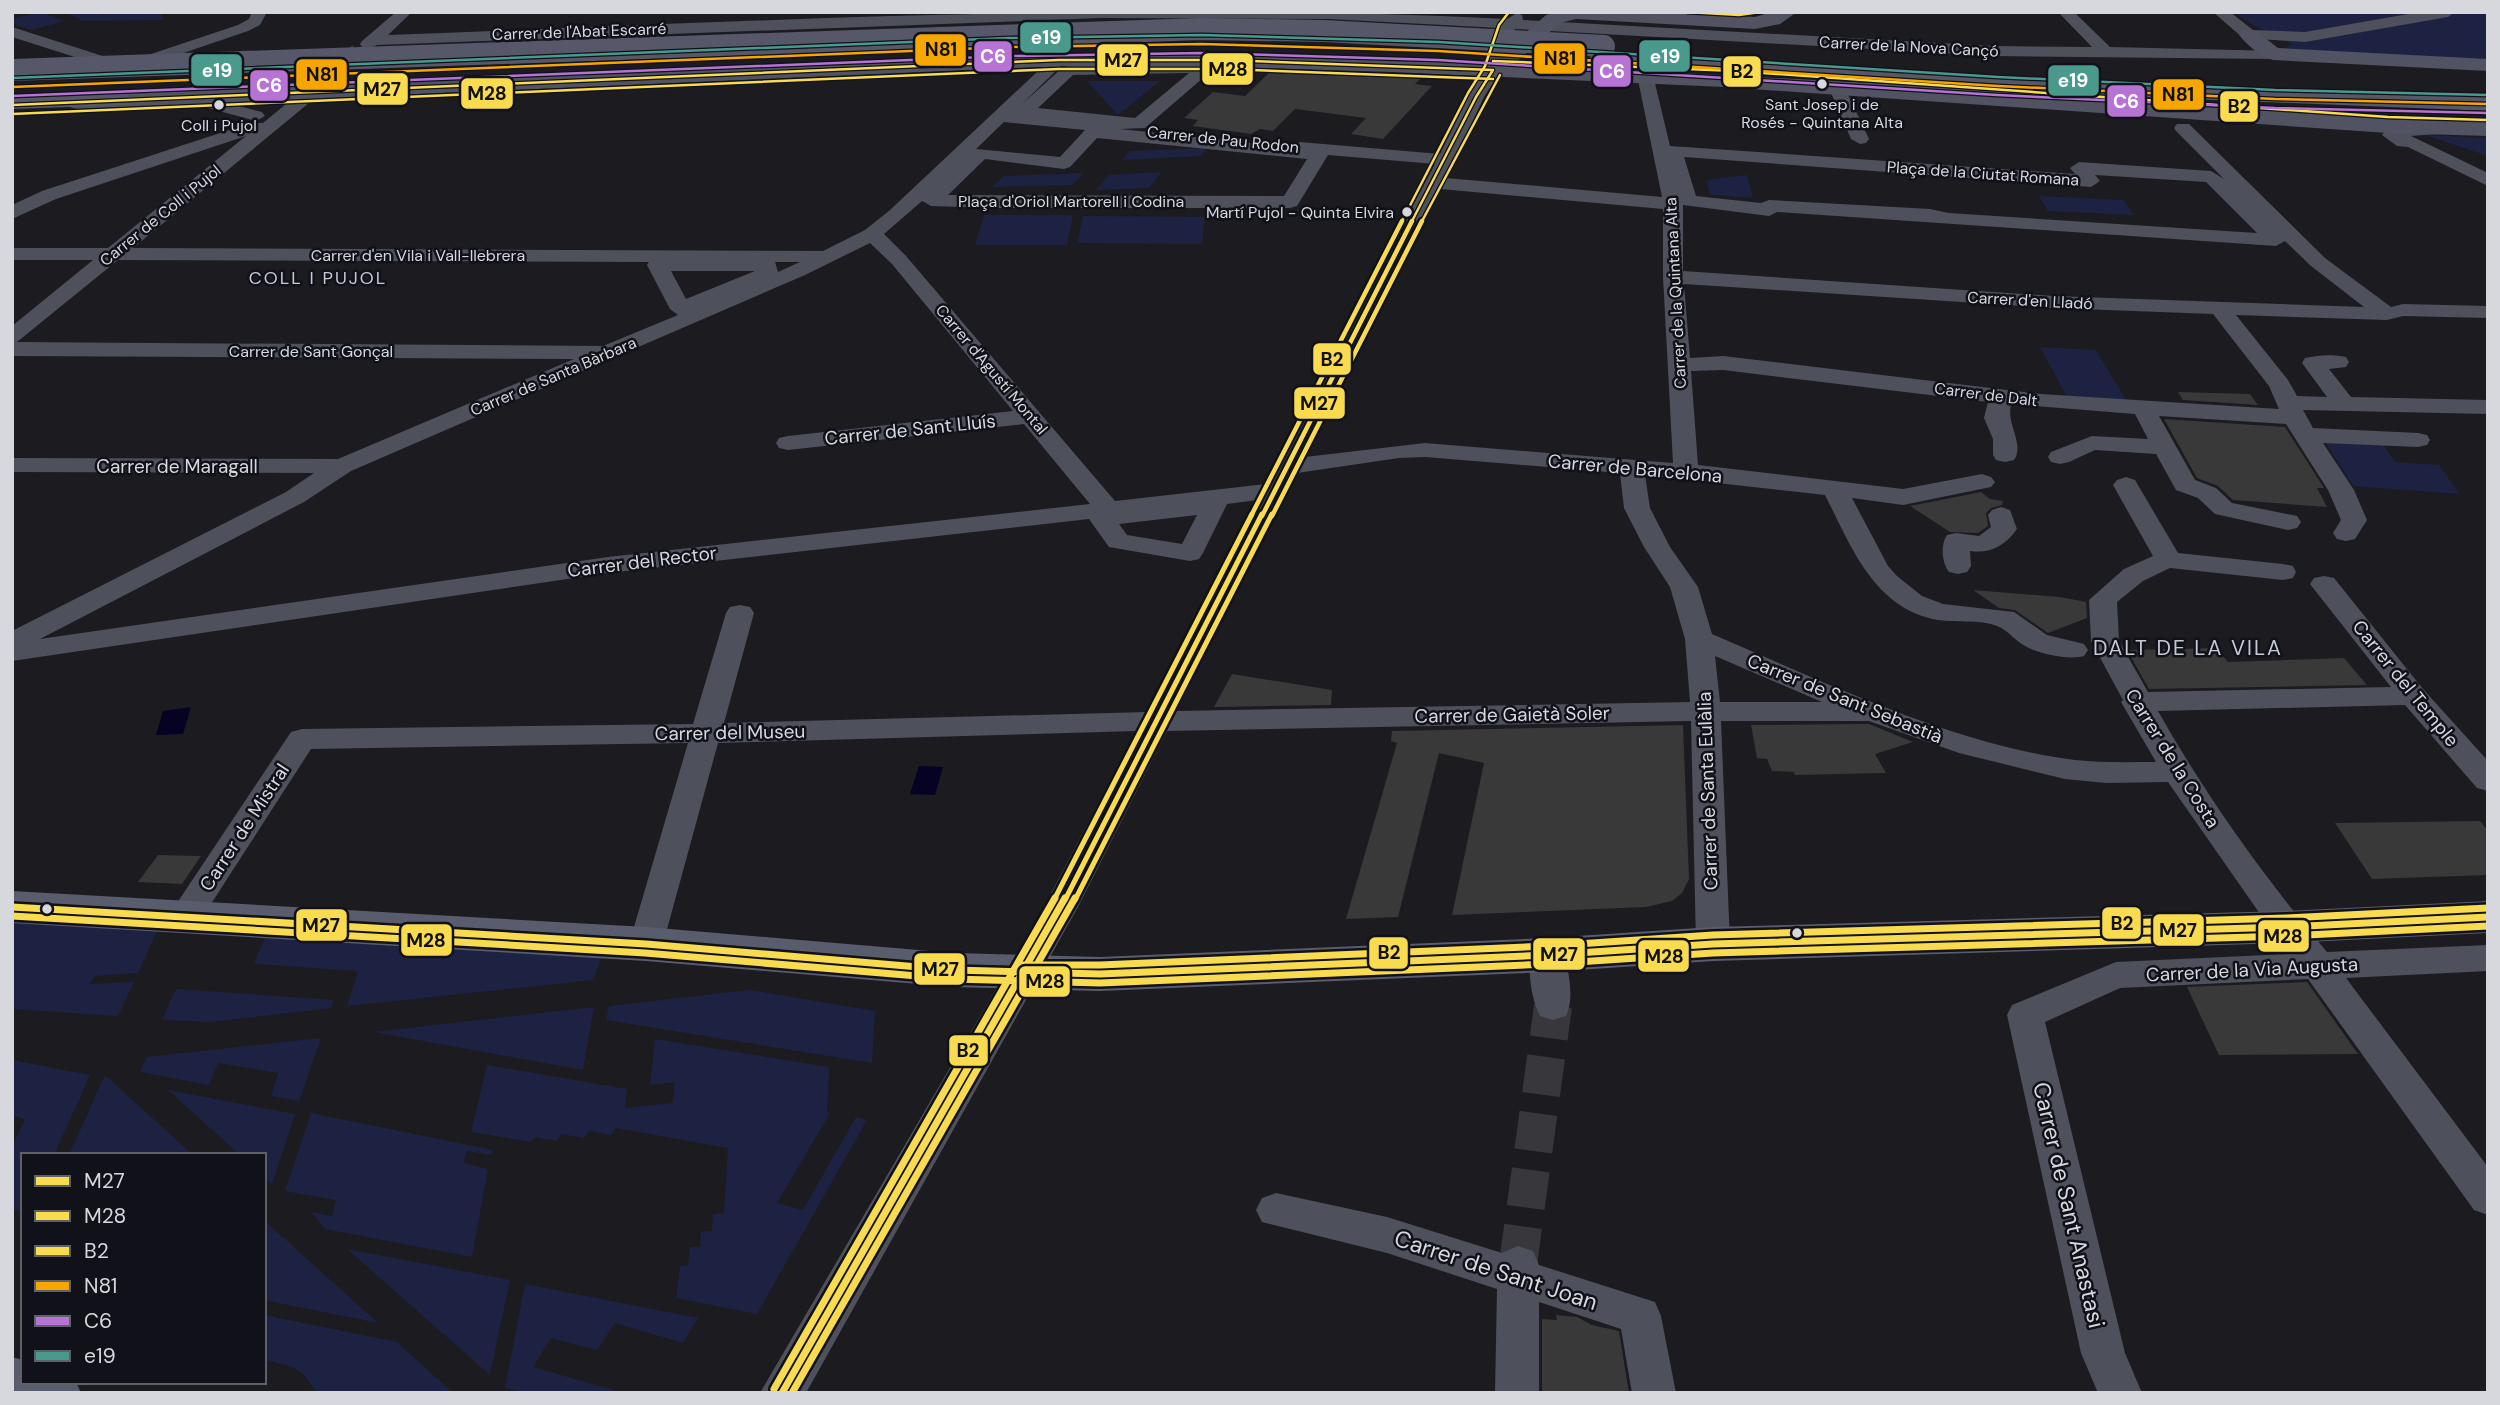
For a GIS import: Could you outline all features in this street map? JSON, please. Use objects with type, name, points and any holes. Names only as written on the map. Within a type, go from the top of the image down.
[{"type":"highway","points":[[12,70],[522,50],[1201,29],[1337,31],[2207,106],[2488,124]]},
{"type":"highway","points":[[12,87],[1023,47],[1202,44],[1602,52],[2237,81],[2488,87]]},
{"type":"highway","points":[[2237,81],[2488,78]]},
{"type":"highway","points":[[1998,86],[2275,99],[2488,104]]},
{"type":"highway","points":[[12,104],[126,102]]},
{"type":"main road","name":"Carrer de la Via Augusta","points":[[12,907],[186,915],[646,944],[1022,974],[1100,974],[1547,955],[1713,944],[2286,927],[2488,917]]},
{"type":"main road","points":[[12,1384],[52,1393]]},
{"type":"street","points":[[151,59],[243,29],[255,22],[260,12]]},
{"type":"street","points":[[12,64],[359,52],[405,12]]},
{"type":"street","points":[[550,22],[615,22],[624,12]]},
{"type":"street","points":[[1493,70],[1550,18],[1576,13],[1755,23],[1773,20],[1788,12],[1793,17],[1795,26],[1793,40]]},
{"type":"street","points":[[2065,12],[2106,52]]},
{"type":"street","points":[[2220,12],[2260,44],[2488,65]]},
{"type":"street","name":"Carrer de la Nova Cançó","points":[[1517,18],[1550,18],[1793,40],[1994,51],[2106,52],[2260,44],[2448,12]]},
{"type":"street","name":"Carrer de l'Abat Escarré","points":[[373,40],[1038,14],[1329,14],[1517,18]]},
{"type":"street","points":[[782,1393],[1061,907],[1286,467],[1441,172],[1476,97],[1493,70],[1507,29],[1517,18]]},
{"type":"street","points":[[502,34],[518,20]]},
{"type":"street","points":[[12,32],[103,61]]},
{"type":"street","points":[[126,102],[1222,60],[1645,75],[2488,131]]},
{"type":"street","points":[[1063,66],[1083,69],[1205,68],[1139,124],[1024,113],[1063,66]]},
{"type":"street","name":"Carrer de Santa Bàrbara","points":[[12,642],[295,497],[342,466],[798,271],[823,256],[872,234],[897,214],[1000,116],[1063,66]]},
{"type":"street","name":"Carrer de la Quintana Alta","points":[[1645,75],[1673,204],[1673,277],[1686,471]]},
{"type":"street","points":[[1837,88],[1860,139]]},
{"type":"street","name":"Carrer de Coll i Pujol","points":[[12,337],[265,119],[309,94]]},
{"type":"street","points":[[126,102],[197,100],[265,119]]},
{"type":"street","name":"Carrer de Pau Rodon","points":[[1000,116],[1673,204]]},
{"type":"street","points":[[12,213],[48,195],[265,119]]},
{"type":"street","points":[[2388,126],[2382,132],[2391,139],[2488,183]]},
{"type":"street","points":[[2183,128],[2318,262],[2387,314]]},
{"type":"street","points":[[2488,131],[2405,129],[2394,131],[2391,135],[2403,142],[2410,141],[2488,183]]},
{"type":"street","name":"Plaça d'Oriol Martorell i Codina","points":[[1093,132],[1319,155],[1290,202],[931,200],[981,153],[1064,163],[1093,132]]},
{"type":"street","name":"Plaça de la Ciutat Romana","points":[[1673,151],[2091,181],[2079,168],[2211,177],[2276,240],[1949,219],[1930,215],[1931,218],[1769,206],[1769,210],[1688,201],[1673,151]]},
{"type":"street","name":"Carrer d'Agustí Montal","points":[[872,234],[899,260],[1108,509]]},
{"type":"street","name":"Carrer d'en Vila i Vall-llebrera","points":[[12,254],[823,256]]},
{"type":"street","points":[[657,265],[767,265],[768,273],[681,309],[657,265]]},
{"type":"street","name":"Carrer d'en Lladó","points":[[1673,277],[2053,302],[2387,314],[2403,310],[2488,312]]},
{"type":"street","points":[[2219,308],[2280,385],[2296,418],[2341,490],[2354,520],[2346,533]]},
{"type":"street","name":"Carrer de Sant Gonçal","points":[[12,349],[609,352]]},
{"type":"street","points":[[2338,362],[2313,363],[2343,402]]},
{"type":"street","name":"Carrer de Dalt","points":[[1678,365],[1723,363],[2144,409],[2296,418]]},
{"type":"street","points":[[2000,395],[1997,418],[2005,439],[2005,455]]},
{"type":"street","points":[[2296,418],[2343,402],[2483,412]]},
{"type":"street","points":[[2144,409],[2162,447],[2185,485],[2207,492],[2224,509],[2288,522]]},
{"type":"street","name":"Carrer de Sant Lluís","points":[[788,443],[1032,416]]},
{"type":"street","points":[[2296,418],[2418,440]]},
{"type":"street","points":[[2060,457],[2092,443],[2162,447]]},
{"type":"street","name":"Carrer de Barcelona","points":[[1286,467],[1424,450],[1686,471],[1903,497],[1982,482]]},
{"type":"street","name":"Carrer de Maragall","points":[[12,465],[342,466]]},
{"type":"street","points":[[1632,468],[1637,508],[1657,547],[1684,587],[1699,639]]},
{"type":"street","points":[[2126,485],[2169,560]]},
{"type":"street","points":[[1835,490],[1876,568],[1887,582],[1912,602],[1938,612],[2004,618],[2038,642],[2074,650]]},
{"type":"street","name":"Carrer del Rector","points":[[12,652],[608,565],[1274,491]]},
{"type":"street","points":[[1958,566],[1956,541],[1984,545],[2004,529],[2001,515]]},
{"type":"street","name":"Carrer de la Costa","points":[[2283,572],[2169,560],[2152,564],[2125,579],[2103,600],[2105,641],[2144,701],[2177,772],[2286,927],[2318,966],[2488,1198]]},
{"type":"street","name":"Carrer del Temple","points":[[2324,584],[2413,696],[2488,781]]},
{"type":"street","points":[[646,944],[708,733],[740,612]]},
{"type":"street","name":"Carrer de Santa Eulàlia","points":[[1699,639],[1711,706],[1713,944]]},
{"type":"street","name":"Carrer de Sant Sebastià","points":[[1699,639],[1868,712],[1932,736],[2067,770],[2177,772]]},
{"type":"street","points":[[2144,701],[2413,696]]},
{"type":"street","name":"Carrer de Gaietà Soler","points":[[1157,721],[1711,706],[1868,712]]},
{"type":"street","name":"Carrer del Museu","points":[[302,739],[708,733],[1157,721]]},
{"type":"street","name":"Carrer de Mistral","points":[[186,915],[302,739]]},
{"type":"street","points":[[1547,955],[1553,1006]]},
{"type":"street","name":"Carrer de la Via Augusta","points":[[2025,1015],[2116,975],[2488,958]]},
{"type":"street","name":"Carrer de Sant Anastasi","points":[[2025,1015],[2103,1353],[2120,1393]]},
{"type":"street","name":"Carrer de Sant Joan","points":[[1276,1210],[1387,1235],[1518,1270],[1640,1316],[1654,1393]]},
{"type":"street","points":[[1517,1393],[1518,1270]]},
{"type":"shaded area","points":[[41,12],[64,21],[32,30],[12,24],[12,19]]},
{"type":"shaded area","points":[[64,12],[99,12],[103,15],[117,12],[160,12],[164,20],[83,21]]},
{"type":"shaded area","points":[[2234,12],[2488,12],[2488,62],[2282,50],[2293,44],[2251,24]]},
{"type":"shaded area","points":[[1087,81],[1160,81],[1118,115]]},
{"type":"shaded area","points":[[2425,135],[2488,138],[2488,156]]},
{"type":"shaded area","points":[[1208,148],[1201,156],[1122,160],[1130,151]]},
{"type":"shaded area","points":[[1162,172],[1149,188],[1096,190],[1109,175]]},
{"type":"shaded area","points":[[1084,173],[1072,185],[992,187],[1004,176]]},
{"type":"shaded area","points":[[1747,175],[1753,198],[1710,195],[1707,180]]},
{"type":"shaded area","points":[[2039,196],[2123,200],[2134,215],[2048,211]]},
{"type":"shaded area","points":[[984,215],[1073,215],[1067,245],[975,245]]},
{"type":"shaded area","points":[[1083,216],[1205,217],[1202,244],[1077,243]]},
{"type":"shaded area","points":[[2040,347],[2096,350],[2126,400],[2067,397]]},
{"type":"shaded area","points":[[2324,440],[2383,444],[2395,462],[2439,465],[2460,494],[2353,486]]},
{"type":"shaded area","points":[[191,707],[183,734],[156,735],[163,711]]},
{"type":"shaded area","points":[[919,766],[943,767],[935,795],[910,794]]},
{"type":"shaded area","points":[[12,920],[158,929],[138,973],[95,976],[90,984],[134,982],[118,1016],[12,1009]]},
{"type":"shaded area","points":[[266,935],[602,956],[593,980],[347,1006],[358,971],[254,964]]},
{"type":"shaded area","points":[[176,989],[334,1000],[331,1008],[210,1022],[162,1020]]},
{"type":"shaded area","points":[[750,990],[875,1011],[872,1063],[606,1020],[609,1006]]},
{"type":"shaded area","points":[[594,1007],[583,1070],[374,1032]]},
{"type":"shaded area","points":[[321,1038],[299,1101],[271,1096],[278,1073],[218,1063],[209,1085],[140,1072],[147,1057]]},
{"type":"shaded area","points":[[655,1039],[829,1067],[827,1112],[830,1113],[777,1203],[803,1210],[856,1117],[867,1120],[757,1314],[676,1298],[680,1266],[688,1265],[690,1247],[700,1247],[701,1232],[712,1231],[713,1214],[724,1213],[728,1148],[616,1128],[611,1135],[589,1131],[584,1138],[561,1134],[557,1141],[535,1137],[531,1142],[471,1132],[487,1065],[627,1089],[625,1108],[673,1103],[675,1082],[650,1085]]},
{"type":"shaded area","points":[[12,1060],[90,1075],[55,1153],[21,1153],[21,1211],[12,1209],[12,1146],[25,1119],[12,1116]]},
{"type":"shaded area","points":[[105,1075],[191,1153],[70,1153]]},
{"type":"shaded area","points":[[168,1090],[295,1114],[272,1184],[266,1179],[266,1153],[238,1153]]},
{"type":"shaded area","points":[[311,1113],[493,1150],[491,1155],[467,1151],[463,1163],[488,1169],[472,1257],[325,1229],[311,1212],[332,1216],[336,1200],[285,1191]]},
{"type":"shaded area","points":[[266,1222],[378,1323],[266,1300]]},
{"type":"shaded area","points":[[347,1249],[510,1280],[490,1375]]},
{"type":"shaded area","points":[[525,1284],[698,1318],[683,1343],[615,1323],[597,1350],[551,1338],[533,1367],[624,1393],[527,1393],[505,1388]]},
{"type":"shaded area","points":[[266,1315],[397,1342],[453,1393],[316,1393],[301,1372],[266,1360]]},
{"type":"building","points":[[1286,71],[1361,76],[1391,75],[1420,79],[1415,84],[1432,86],[1383,139],[1351,134],[1366,118],[1295,109],[1273,131],[1260,129],[1251,134],[1193,126],[1198,120],[1184,118],[1213,92],[1245,96],[1270,72],[1283,74]]},
{"type":"building","points":[[2178,392],[2250,394],[2258,405],[2183,400]]},
{"type":"building","points":[[2164,419],[2285,427],[2324,488],[2317,488],[2327,507],[2233,500],[2218,486],[2197,478]]},
{"type":"building","points":[[1981,492],[1990,499],[2003,501],[2002,505],[1991,508],[1986,513],[1988,526],[1978,533],[1950,532],[1910,506]]},
{"type":"building","points":[[1973,590],[2060,597],[2086,602],[2087,618],[2048,633],[2015,610],[1999,608]]},
{"type":"building","points":[[2216,648],[2228,662],[2344,658],[2367,685],[2149,689],[2127,650]]},
{"type":"building","points":[[1232,674],[1332,690],[1331,705],[1214,707]]},
{"type":"building","points":[[1869,724],[1913,742],[1875,754],[1886,773],[1795,775],[1794,772],[1772,771],[1767,759],[1757,758],[1751,725]]},
{"type":"building","points":[[1683,725],[1689,879],[1682,893],[1672,901],[1646,907],[1452,915],[1484,763],[1439,753],[1398,917],[1346,919],[1397,743],[1391,741],[1392,731]]},
{"type":"building","points":[[2480,821],[2488,831],[2488,875],[2372,879],[2335,823]]},
{"type":"building","points":[[158,855],[201,856],[182,884],[138,882]]},
{"type":"building","points":[[2307,982],[2358,1054],[2219,1055],[2187,987]]},
{"type":"building","points":[[1556,1315],[1577,1317],[1592,1325],[1619,1331],[1629,1393],[1542,1393],[1542,1319],[1557,1320]]},
{"type":"tunnel","points":[[309,94],[358,52]]},
{"type":"tunnel","points":[[1518,1264],[1553,1006]]},
{"type":"transit line","name":"B2","points":[[774,1389],[1053,903],[1468,93],[1485,66],[1499,25],[1509,12]]},
{"type":"transit line","name":"B2","points":[[1687,12],[1739,15],[1760,12]]},
{"type":"transit line","name":"e19","points":[[12,78],[1009,38],[1202,35],[1439,42],[1998,77],[2275,90],[2488,95]]},
{"type":"transit line","name":"N81","points":[[12,87],[1009,47],[1202,44],[1438,51],[1998,86],[2275,99],[2488,104]]},
{"type":"transit line","name":"C6","points":[[12,96],[1009,56],[1202,53],[1438,60],[1997,95],[2275,108],[2488,113]]},
{"type":"transit line","name":"M27","points":[[12,105],[1059,60],[1222,60],[1493,70]]},
{"type":"transit line","name":"B2","points":[[1493,61],[1735,71],[2388,117],[2488,120]]},
{"type":"transit line","name":"M28","points":[[12,114],[1059,69],[1222,69],[1493,79]]},
{"type":"transit line","name":"M27","points":[[782,1393],[1061,907],[1476,97],[1493,70]]},
{"type":"transit line","name":"M28","points":[[792,1393],[1069,911],[1484,101],[1500,75]]},
{"type":"transit line","name":"M27","points":[[12,907],[646,944],[954,970],[1100,974],[1547,955],[1713,944],[2286,927],[2488,917]]},
{"type":"transit line","name":"B2","points":[[1022,965],[1100,965],[1547,946],[1713,935],[2286,918],[2488,908]]},
{"type":"transit line","name":"M28","points":[[12,916],[645,953],[953,979],[1100,983],[1547,964],[1713,953],[2286,936],[2488,926]]},
{"type":"place","name":"Sant Josep i de Rosés - Quintana Alta","points":[[1822,84]]},
{"type":"place","name":"Coll i Pujol","points":[[219,105]]},
{"type":"place","name":"Martí Pujol - Quinta Elvira","points":[[1407,212]]},
{"type":"district","name":"COLL I PUJOL","points":[[318,278]]},
{"type":"district","name":"DALT DE LA VILA","points":[[2188,648]]}]
